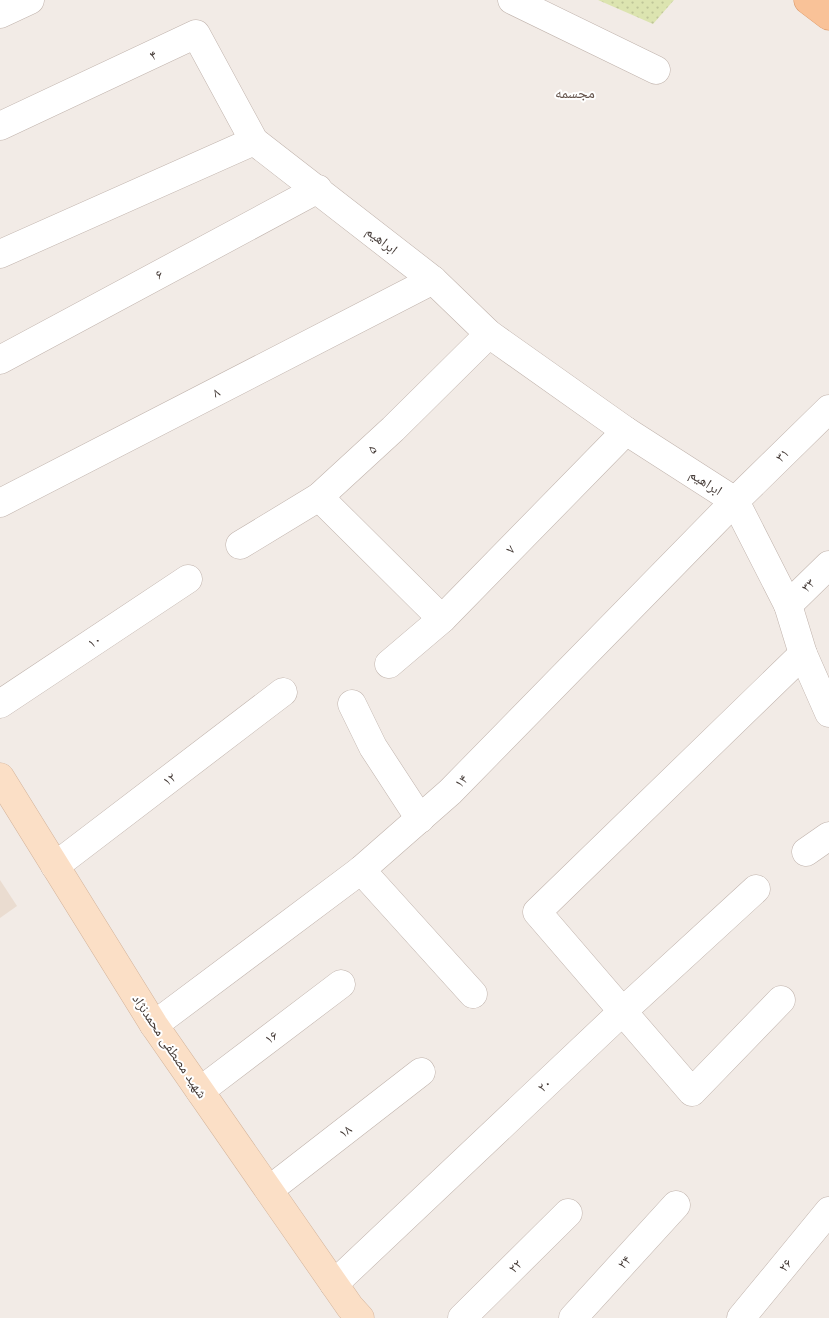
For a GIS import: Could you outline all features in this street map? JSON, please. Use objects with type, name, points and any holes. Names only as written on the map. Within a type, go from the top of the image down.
[{"type":"main road","points":[[808,0],[829,16]]},
{"type":"main road","name":"شهید مصطفی محمدنژاد","points":[[0,777],[154,1025],[353,1314]]},
{"type":"street","points":[[0,14],[30,0]]},
{"type":"street","points":[[512,0],[656,70]]},
{"type":"street","name":"۴","points":[[0,126],[196,34],[254,140]]},
{"type":"street","points":[[0,254],[254,140]]},
{"type":"street","name":"ابراهیم","points":[[254,140],[433,280],[489,334],[626,431],[735,501]]},
{"type":"street","name":"۶","points":[[0,360],[318,189]]},
{"type":"street","name":"۸","points":[[0,503],[433,280]]},
{"type":"street","name":"۵","points":[[240,545],[319,498],[393,429],[489,334]]},
{"type":"street","name":"۳۱","points":[[735,501],[829,409]]},
{"type":"street","name":"۷","points":[[389,664],[442,619],[626,431]]},
{"type":"street","points":[[319,498],[442,619]]},
{"type":"street","points":[[735,501],[788,605],[804,654],[829,713]]},
{"type":"street","name":"۱۴","points":[[154,1025],[361,870],[457,786],[735,501]]},
{"type":"street","name":"۳۳","points":[[788,605],[829,565]]},
{"type":"street","name":"۱۰","points":[[0,704],[188,578]]},
{"type":"street","points":[[781,1000],[692,1092],[537,912],[804,654]]},
{"type":"street","name":"۱۲","points":[[56,866],[283,692]]},
{"type":"street","points":[[352,704],[374,747],[420,819]]},
{"type":"street","points":[[806,852],[829,836]]},
{"type":"street","points":[[361,870],[473,994]]},
{"type":"street","name":"۲۰","points":[[334,1284],[756,889]]},
{"type":"street","name":"۱۶","points":[[200,1091],[341,984]]},
{"type":"street","name":"۱۸","points":[[269,1190],[421,1072]]},
{"type":"street","name":"۲۴","points":[[573,1318],[676,1205]]},
{"type":"street","name":"۲۶","points":[[741,1318],[829,1211]]},
{"type":"street","name":"۲۲","points":[[462,1318],[568,1213]]},
{"type":"shaded area","points":[[0,880],[17,906],[0,918]]},
{"type":"green space","points":[[598,0],[674,0],[653,24]]},
{"type":"district","name":"مجسمه","points":[[575,92]]}]
